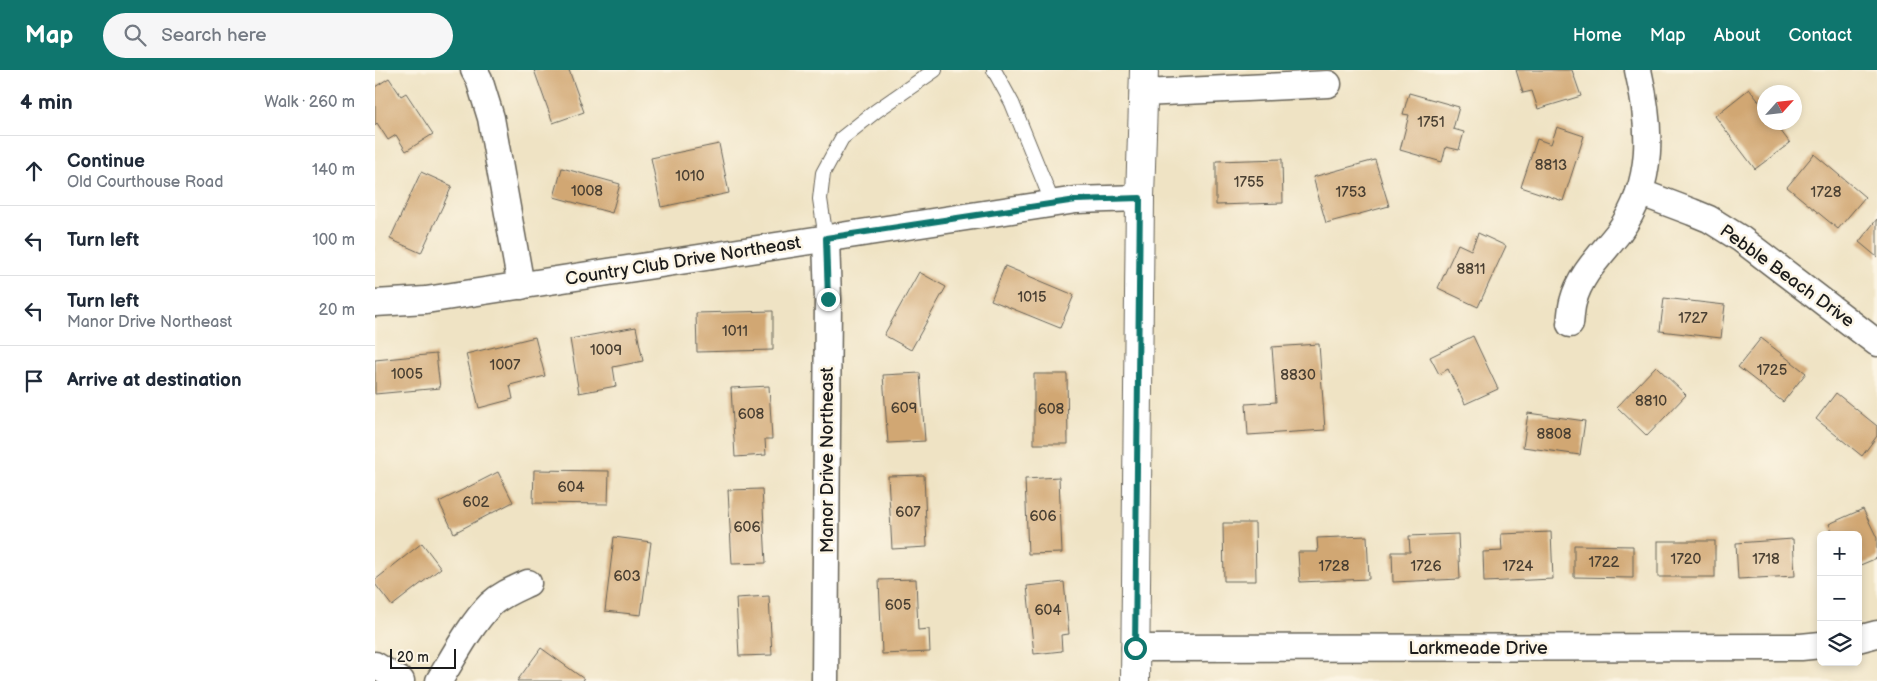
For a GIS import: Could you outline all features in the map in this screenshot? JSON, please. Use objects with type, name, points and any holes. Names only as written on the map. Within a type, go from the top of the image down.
[{"type":"street","points":[[475,70],[491,118],[521,286]]},
{"type":"street","points":[[1570,324],[1573,302],[1582,278],[1620,230],[1639,192],[1646,164],[1648,138],[1645,99],[1638,70]]},
{"type":"street","points":[[1135,681],[1143,81],[1328,84]]},
{"type":"street","name":"Pebble Beach Drive","points":[[1639,192],[1709,219],[1741,239],[1877,343]]},
{"type":"street","name":"Country Club Drive Northeast","points":[[375,303],[426,300],[1076,200],[1140,198]]},
{"type":"street","name":"Manor Drive Northeast","points":[[825,681],[828,299],[826,238]]},
{"type":"street","points":[[439,681],[478,620],[492,604],[509,591],[528,583]]},
{"type":"street","points":[[1862,638],[1877,634]]},
{"type":"street","name":"Larkmeade Drive","points":[[1135,648],[1801,647],[1817,645]]},
{"type":"street","points":[[375,665],[401,681]]},
{"type":"lane","points":[[826,238],[820,199],[823,173],[842,138],[876,111],[935,70]]},
{"type":"lane","points":[[995,70],[1012,103],[1053,204]]},
{"type":"building","points":[[534,70],[569,70],[584,112],[553,123]]},
{"type":"building","points":[[1516,70],[1572,70],[1581,96],[1538,109],[1532,91],[1523,93]]},
{"type":"building","points":[[389,78],[401,96],[406,93],[433,134],[406,151],[396,135],[388,140],[377,123],[375,125],[375,87]]},
{"type":"building","points":[[1749,89],[1757,99],[1757,130],[1780,130],[1790,143],[1755,169],[1715,116]]},
{"type":"building","points":[[1409,93],[1459,107],[1453,129],[1464,132],[1459,150],[1446,147],[1442,162],[1400,150],[1409,115],[1403,114]]},
{"type":"building","points":[[1557,127],[1584,136],[1563,201],[1521,187],[1537,139],[1551,144]]},
{"type":"building","points":[[719,144],[729,193],[661,207],[651,158]]},
{"type":"building","points":[[1814,154],[1865,197],[1838,229],[1787,187]]},
{"type":"building","points":[[1282,159],[1283,203],[1216,205],[1216,161]]},
{"type":"building","points":[[1375,160],[1389,206],[1326,223],[1313,177]]},
{"type":"building","points":[[562,168],[620,184],[612,213],[554,197]]},
{"type":"building","points":[[421,172],[452,186],[421,253],[390,239]]},
{"type":"building","points":[[1877,219],[1877,257],[1859,242]]},
{"type":"building","points":[[1478,233],[1506,246],[1478,307],[1438,288],[1458,244],[1471,250]]},
{"type":"building","points":[[1005,266],[1074,295],[1060,328],[991,300]]},
{"type":"building","points":[[919,272],[946,287],[911,350],[884,335]]},
{"type":"building","points":[[1664,298],[1725,305],[1721,338],[1660,331]]},
{"type":"building","points":[[773,311],[773,350],[697,352],[696,313]]},
{"type":"building","points":[[636,327],[643,361],[613,367],[616,386],[579,393],[570,339]]},
{"type":"building","points":[[1473,336],[1498,389],[1465,404],[1448,369],[1439,374],[1430,357]]},
{"type":"building","points":[[535,337],[545,376],[510,385],[513,399],[479,408],[466,354]]},
{"type":"building","points":[[1761,338],[1806,373],[1783,402],[1738,367]]},
{"type":"building","points":[[1319,344],[1325,430],[1248,435],[1246,404],[1276,402],[1272,347]]},
{"type":"building","points":[[436,354],[440,388],[375,394],[375,360]]},
{"type":"building","points":[[1656,366],[1686,395],[1647,436],[1617,407]]},
{"type":"building","points":[[920,373],[925,441],[888,443],[883,375]]},
{"type":"building","points":[[1034,374],[1067,374],[1068,444],[1034,444]]},
{"type":"building","points":[[769,386],[772,439],[765,439],[766,455],[735,457],[731,388]]},
{"type":"building","points":[[1836,393],[1877,426],[1877,436],[1862,456],[1816,419]]},
{"type":"building","points":[[1528,413],[1585,421],[1580,455],[1523,447]]},
{"type":"building","points":[[534,470],[609,471],[608,504],[533,503]]},
{"type":"building","points":[[498,472],[513,502],[454,533],[439,502]]},
{"type":"building","points":[[924,475],[927,547],[892,549],[888,476]]},
{"type":"building","points":[[1059,477],[1062,553],[1028,554],[1025,479]]},
{"type":"building","points":[[762,489],[766,563],[732,564],[728,490]]},
{"type":"building","points":[[1863,509],[1877,538],[1877,558],[1862,564],[1862,531],[1832,531],[1829,524]]},
{"type":"building","points":[[1223,523],[1255,523],[1256,581],[1224,581]]},
{"type":"building","points":[[1551,532],[1553,579],[1484,582],[1483,552],[1502,551],[1501,534]]},
{"type":"building","points":[[1458,534],[1460,579],[1393,582],[1392,552],[1410,552],[1409,536]]},
{"type":"building","points":[[1367,536],[1369,579],[1300,582],[1298,552],[1318,552],[1317,538]]},
{"type":"building","points":[[614,537],[651,542],[641,615],[605,611]]},
{"type":"building","points":[[1793,539],[1795,576],[1738,579],[1736,543]]},
{"type":"building","points":[[1658,541],[1715,541],[1715,577],[1658,577]]},
{"type":"building","points":[[422,543],[441,568],[392,606],[375,584],[375,580]]},
{"type":"building","points":[[1574,545],[1633,546],[1633,578],[1574,577]]},
{"type":"building","points":[[916,579],[918,630],[929,629],[930,652],[882,654],[879,580]]},
{"type":"building","points":[[1064,582],[1069,634],[1061,635],[1062,651],[1034,654],[1027,586]]},
{"type":"building","points":[[769,596],[772,655],[739,656],[736,598]]},
{"type":"building","points":[[541,648],[584,679],[583,681],[517,681]]},
{"type":"route","points":[[828,299],[826,238],[1076,200],[1140,198],[1135,648]]}]
